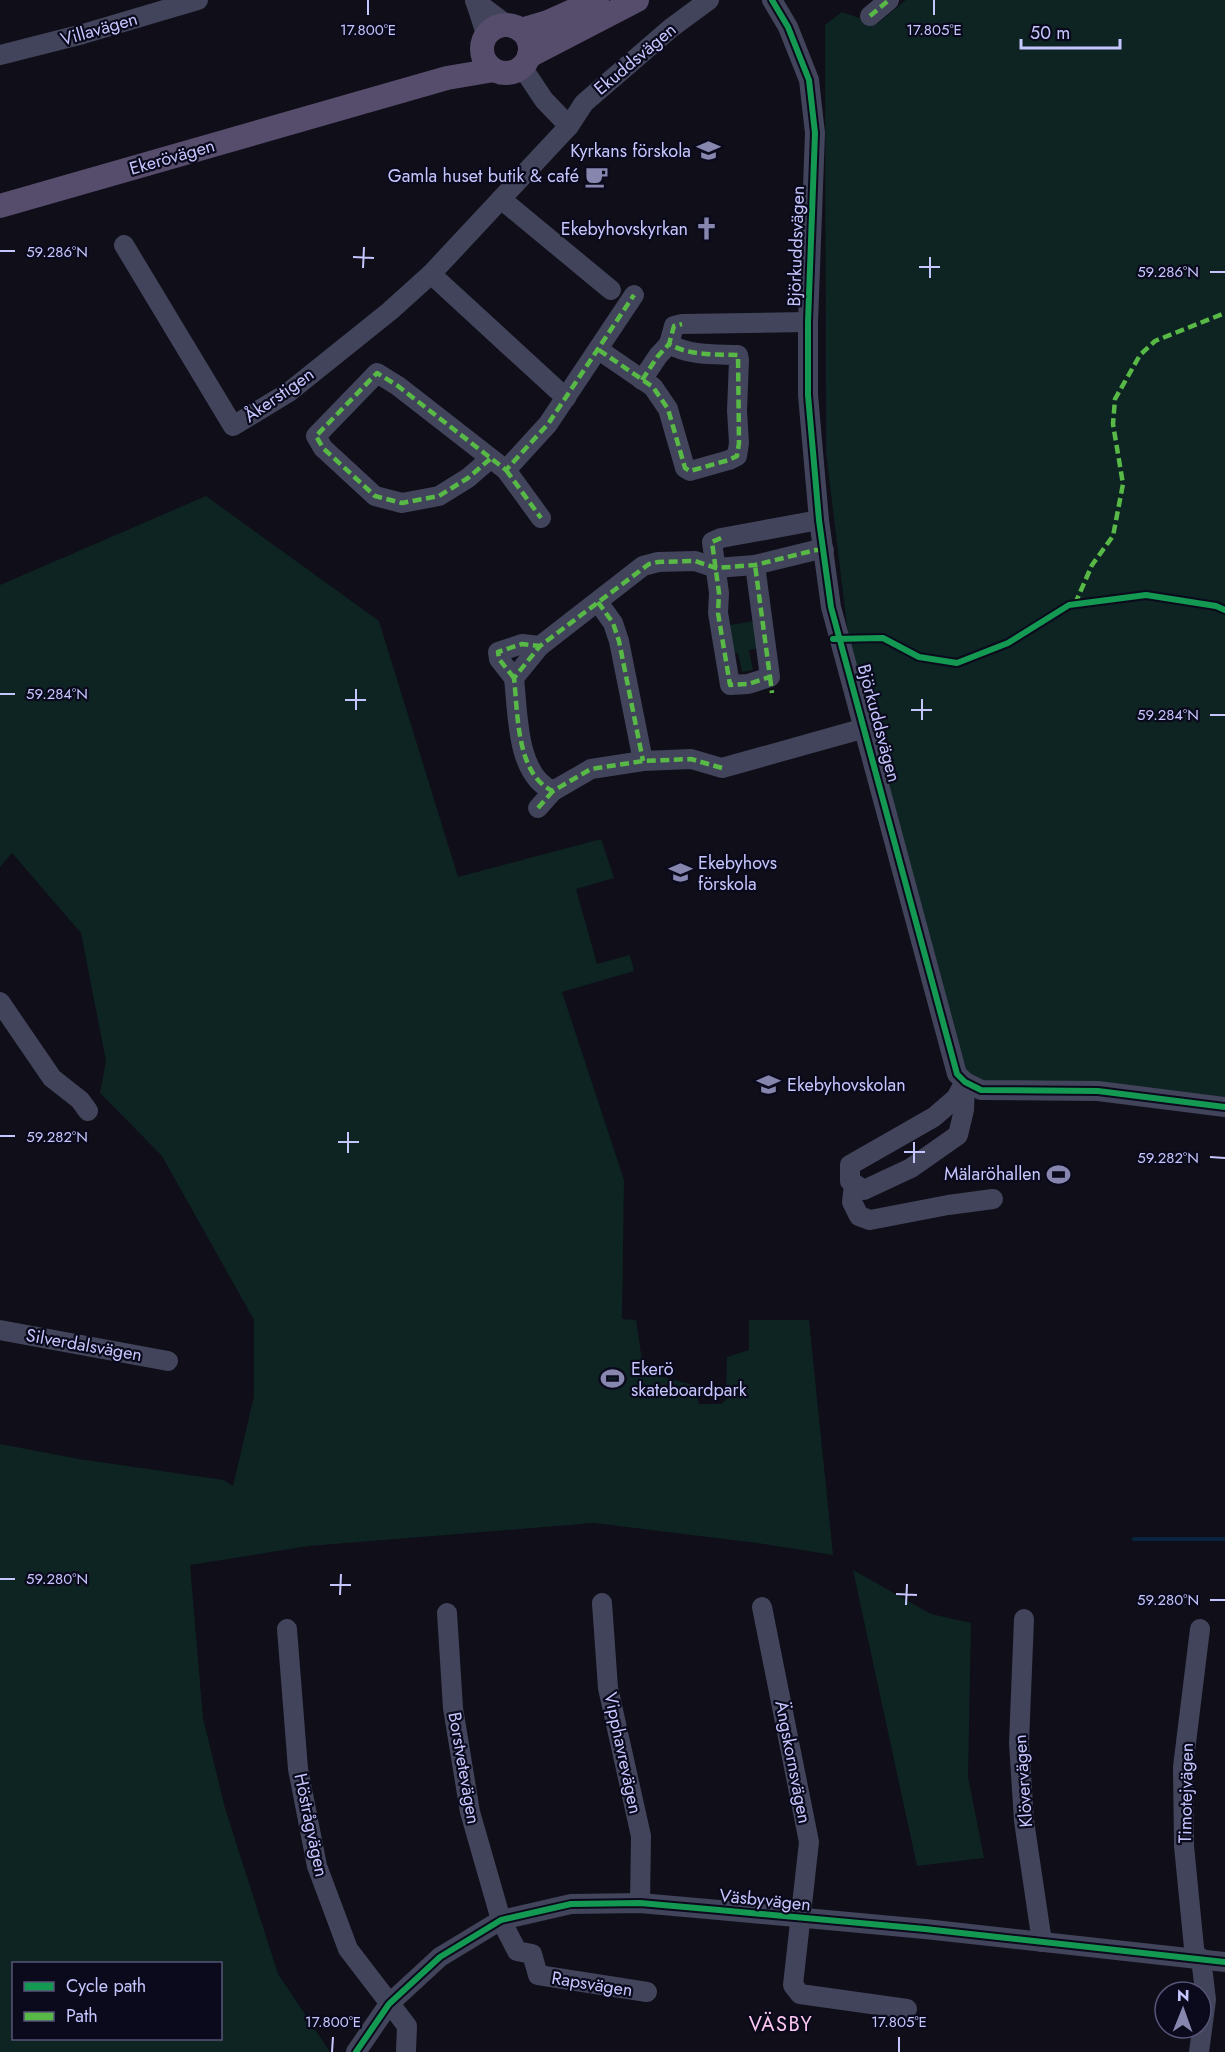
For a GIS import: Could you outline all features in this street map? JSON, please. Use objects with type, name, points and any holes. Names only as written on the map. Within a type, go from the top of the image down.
[{"type":"main road","name":"Ekerövägen","points":[[343,108],[470,57],[499,35],[548,22],[597,0]]},
{"type":"main road","points":[[526,61],[638,0]]},
{"type":"main road","points":[[494,70],[489,65],[499,35],[529,42],[526,61]]},
{"type":"main road","name":"Ekerövägen","points":[[0,206],[447,78],[494,70],[509,73],[526,61]]},
{"type":"street","name":"Villavägen","points":[[0,55],[83,34],[167,4],[198,0]]},
{"type":"street","points":[[475,0],[499,35]]},
{"type":"street","name":"Ekuddsvägen","points":[[569,126],[584,103],[671,28],[709,0]]},
{"type":"street","name":"Björkuddsvägen","points":[[772,0],[788,27],[809,80],[814,123],[808,395],[819,520],[831,607],[952,1060],[957,1074],[965,1082]]},
{"type":"street","points":[[870,16],[889,0]]},
{"type":"street","points":[[526,61],[544,100],[569,126]]},
{"type":"street","name":"Åkerstigen","points":[[124,245],[233,426],[288,392],[390,311],[431,274],[569,126]]},
{"type":"street","points":[[501,199],[611,290]]},
{"type":"street","points":[[431,274],[566,398]]},
{"type":"street","points":[[506,470],[548,424],[634,295]]},
{"type":"street","name":"Björkuddsvägen","points":[[642,380],[669,344],[674,326],[808,322]]},
{"type":"street","points":[[599,350],[653,387],[669,409],[685,468],[690,471],[729,460],[736,456],[739,442],[738,355],[681,351],[669,344]]},
{"type":"street","points":[[490,459],[468,478],[439,496],[402,503],[375,496],[323,448],[316,436],[377,373],[398,386],[506,470],[541,518]]},
{"type":"street","points":[[755,565],[771,685],[730,685],[718,613],[719,593],[712,542],[722,538],[819,520]]},
{"type":"street","points":[[514,678],[540,646],[643,566],[658,562],[695,561],[716,568],[755,565],[824,550]]},
{"type":"street","points":[[598,602],[613,623],[619,641],[643,761]]},
{"type":"street","points":[[540,646],[522,644],[498,652],[499,659],[514,678],[522,749],[532,774],[543,786],[553,791]]},
{"type":"street","name":"Björkuddsvägen","points":[[538,808],[553,791],[591,769],[643,761],[692,759],[722,768],[865,728]]},
{"type":"street","points":[[0,1002],[52,1078],[80,1100],[88,1111]]},
{"type":"street","points":[[965,1082],[981,1090],[1098,1090],[1225,1107]]},
{"type":"street","points":[[965,1082],[964,1110],[958,1135],[911,1168],[864,1190],[850,1181],[850,1165],[934,1117],[956,1098],[965,1082]]},
{"type":"street","points":[[854,1184],[852,1202],[859,1216],[870,1220],[993,1199]]},
{"type":"street","name":"Silverdalsvägen","points":[[0,1330],[168,1361]]},
{"type":"street","name":"Vipphavrevägen","points":[[602,1603],[608,1688],[641,1836],[640,1903]]},
{"type":"street","name":"Ängskornsvägen","points":[[762,1607],[809,1842],[793,1984],[800,1994],[907,2009]]},
{"type":"street","name":"Borstvetevägen","points":[[447,1612],[453,1708],[470,1812],[501,1920]]},
{"type":"street","name":"Klövervägen","points":[[1024,1619],[1019,1743],[1024,1821],[1042,1942]]},
{"type":"street","name":"Höstrågvägen","points":[[287,1629],[298,1769],[317,1866],[348,1949],[407,2026],[406,2052]]},
{"type":"street","name":"Timotejvägen","points":[[1199,2052],[1206,2000],[1198,1958],[1184,1846],[1184,1767],[1200,1629]]},
{"type":"street","name":"Väsbyvägen","points":[[356,2052],[389,2004],[440,1957],[501,1920],[571,1904],[640,1903],[925,1929],[1225,1962]]},
{"type":"street","name":"Rapsvägen","points":[[501,1920],[517,1951],[532,1954],[538,1976],[646,1992]]},
{"type":"green space","points":[[906,0],[1225,0],[1225,1101],[987,1086],[970,1077],[959,1059],[851,659],[826,453],[825,25],[842,12],[877,24]]},
{"type":"green space","points":[[206,496],[379,621],[458,877],[601,839],[614,878],[576,889],[597,964],[630,955],[634,971],[562,992],[624,1180],[622,1319],[636,1320],[643,1367],[648,1373],[694,1385],[699,1404],[721,1404],[728,1398],[726,1390],[727,1357],[749,1350],[749,1320],[809,1320],[833,1555],[757,1543],[594,1523],[309,1546],[190,1565],[203,1718],[225,1808],[278,1974],[330,2052],[0,2052],[0,1444],[79,1459],[224,1480],[233,1486],[254,1396],[254,1320],[162,1156],[100,1093],[106,1061],[81,933],[12,853],[0,867],[0,585]]},
{"type":"green space","points":[[759,620],[764,647],[749,650],[753,670],[742,672],[738,653],[730,654],[725,626]]},
{"type":"green space","points":[[853,1570],[931,1614],[971,1623],[968,1777],[984,1858],[917,1866]]},
{"type":"waterway","points":[[1134,1539],[1225,1539]]},
{"type":"marked path","points":[[870,16],[889,0]]},
{"type":"marked path","points":[[490,459],[468,478],[439,496],[402,503],[375,496],[323,448],[316,436],[377,373],[398,386],[506,470],[548,424],[634,295]]},
{"type":"marked path","points":[[1075,604],[1092,565],[1113,536],[1123,484],[1113,424],[1115,399],[1140,355],[1155,341],[1225,313]]},
{"type":"marked path","points":[[599,350],[653,387],[668,409],[685,468],[690,471],[729,460],[737,456],[739,443],[738,355],[685,351],[669,344],[674,326],[682,324]]},
{"type":"marked path","points":[[642,380],[669,344]]},
{"type":"marked path","points":[[506,470],[541,518]]},
{"type":"marked path","points":[[721,538],[712,542],[719,593],[718,613],[730,685],[748,684],[770,677],[755,565]]},
{"type":"marked path","points":[[722,768],[691,759],[643,761],[591,769],[553,791],[541,783],[532,772],[525,757],[518,725],[514,678],[540,646],[649,564],[695,561],[716,568],[755,565],[824,550]]},
{"type":"marked path","points":[[598,602],[613,623],[619,641],[643,761]]},
{"type":"marked path","points":[[514,678],[499,659],[498,652],[522,644],[540,646]]},
{"type":"marked path","points":[[770,677],[772,693]]},
{"type":"marked path","points":[[538,808],[553,791]]},
{"type":"cycle path","points":[[772,0],[788,27],[809,80],[815,133],[808,322],[808,395],[819,520],[831,607],[957,1074],[965,1082],[981,1090],[1098,1091],[1225,1107]]},
{"type":"cycle path","points":[[833,639],[883,638],[919,657],[957,663],[1008,643],[1069,605],[1146,595],[1216,606],[1225,610]]},
{"type":"cycle path","points":[[356,2052],[389,2004],[440,1957],[501,1920],[571,1904],[640,1903],[719,1910],[925,1929],[1225,1962]]},
{"type":"place","name":"Kyrkans förskola","points":[[709,151]]},
{"type":"place","name":"Gamla huset butik & café","points":[[597,176]]},
{"type":"place","name":"Ekebyhovskyrkan","points":[[706,229]]},
{"type":"place","name":"Ekebyhovs förskola","points":[[680,873]]},
{"type":"place","name":"Ekebyhovskolan","points":[[769,1085]]},
{"type":"place","name":"Mälaröhallen","points":[[1059,1174]]},
{"type":"place","name":"Ekerö skateboardpark","points":[[613,1379]]},
{"type":"district","name":"VÄSBY","points":[[781,2024]]}]
